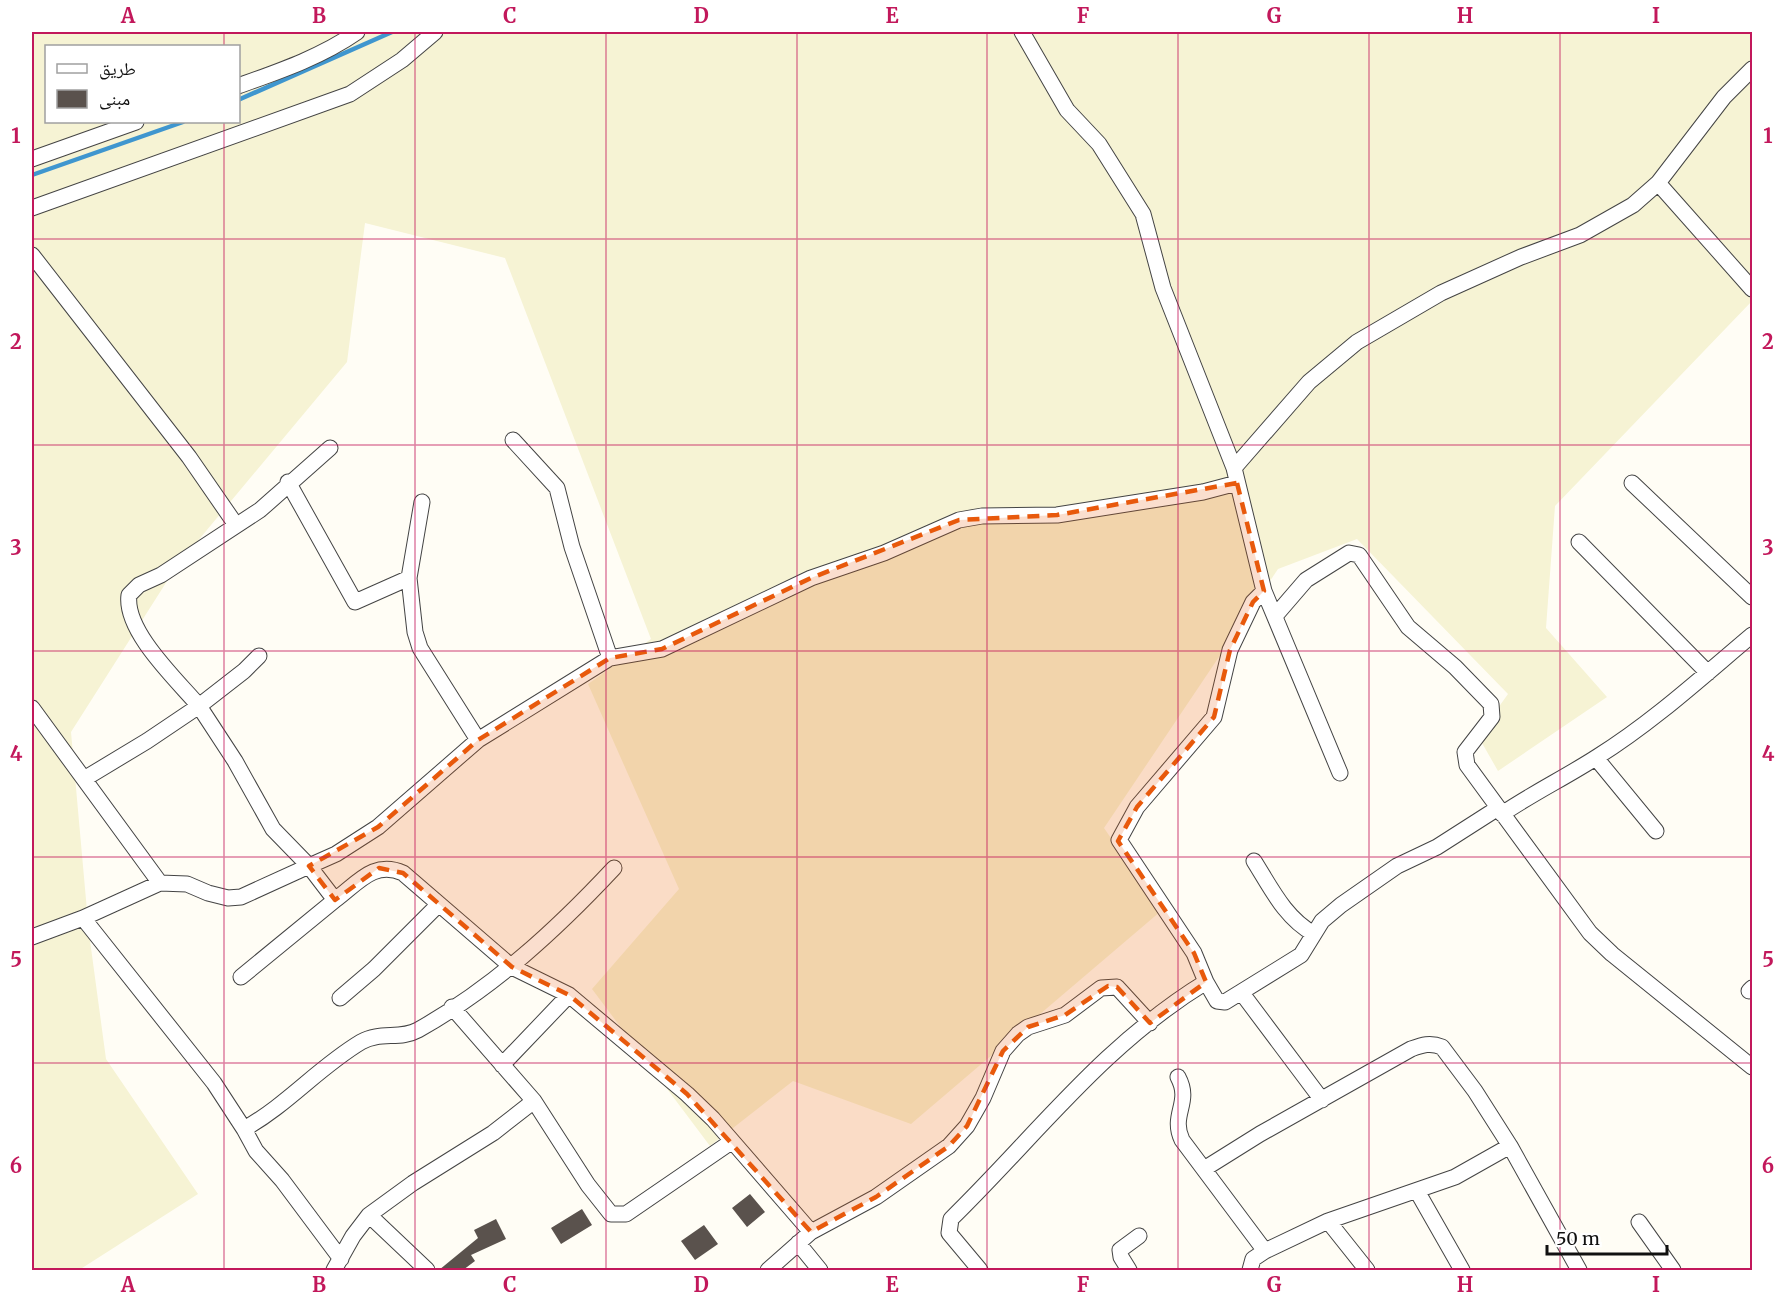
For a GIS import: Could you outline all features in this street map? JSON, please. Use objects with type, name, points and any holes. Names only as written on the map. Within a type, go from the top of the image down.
[{"type":"street","points":[[240,85],[297,65],[357,32]]},
{"type":"street","points":[[32,208],[350,94],[402,60],[435,32]]},
{"type":"street","points":[[1022,32],[1067,110],[1099,144],[1143,214],[1163,288],[1234,468],[1264,591],[1340,773]]},
{"type":"street","points":[[1234,468],[1309,382],[1357,342],[1441,293],[1600,226],[1633,205],[1659,183],[1724,96],[1752,69]]},
{"type":"street","points":[[32,159],[133,123]]},
{"type":"street","points":[[1659,183],[1752,289]]},
{"type":"street","points":[[32,255],[189,457],[236,525]]},
{"type":"street","points":[[513,440],[557,488],[572,546],[610,658]]},
{"type":"street","points":[[330,448],[288,482],[260,510],[161,575],[139,585],[129,595],[129,609],[141,636],[151,651],[199,706],[235,761],[273,829],[309,866],[335,900]]},
{"type":"street","points":[[288,482],[355,602],[409,578]]},
{"type":"street","points":[[32,937],[83,918],[160,883],[187,884],[228,898],[241,897],[336,854],[378,827],[478,740],[610,658],[662,649],[810,578],[884,553],[959,520],[982,516],[1057,516],[1203,492],[1237,483]]},
{"type":"street","points":[[1632,483],[1752,597]]},
{"type":"street","points":[[422,502],[409,578],[415,632],[420,648],[478,740]]},
{"type":"street","points":[[1579,542],[1708,673]]},
{"type":"street","points":[[1275,616],[1312,575],[1349,553],[1359,555],[1408,627],[1455,667],[1491,704],[1492,717],[1465,755],[1473,775],[1590,933],[1612,954],[1752,1067]]},
{"type":"street","points":[[1264,591],[1253,602],[1230,650],[1214,717],[1137,807],[1119,840],[1194,953],[1206,982],[1219,1002],[1225,1002],[1301,954],[1322,921],[1397,866],[1437,847],[1596,758],[1658,714],[1752,635]]},
{"type":"street","points":[[84,779],[199,706],[244,671],[259,656]]},
{"type":"street","points":[[32,708],[160,883]]},
{"type":"street","points":[[1596,758],[1656,831]]},
{"type":"street","points":[[1254,861],[1288,913],[1302,927],[1314,934]]},
{"type":"street","points":[[241,977],[371,873],[385,867],[403,873],[512,967],[569,995],[687,1094],[811,1232]]},
{"type":"street","points":[[244,1129],[268,1114],[320,1070],[361,1042],[376,1035],[415,1032],[512,967],[614,868]]},
{"type":"street","points":[[340,998],[374,969],[439,904]]},
{"type":"street","points":[[83,918],[214,1083],[256,1151],[282,1180],[338,1265],[353,1236],[369,1215],[413,1183],[493,1133],[534,1101]]},
{"type":"street","points":[[980,1270],[950,1233],[948,1225],[951,1219],[1062,1100],[1096,1067],[1149,1023],[1206,982]]},
{"type":"street","points":[[768,1270],[811,1232],[876,1197],[949,1146],[973,1117],[1003,1051],[1028,1027],[1065,1015],[1092,993],[1108,986],[1117,987],[1149,1023]]},
{"type":"street","points":[[1241,992],[1322,1100]]},
{"type":"street","points":[[502,1065],[569,995]]},
{"type":"street","points":[[452,1007],[534,1101],[588,1185],[611,1214],[626,1214],[731,1142]]},
{"type":"street","points":[[1204,1169],[1411,1050],[1434,1044],[1442,1047],[1475,1091],[1510,1146],[1579,1270]]},
{"type":"street","points":[[1178,1077],[1184,1088],[1185,1099],[1177,1116],[1177,1131],[1265,1251]]},
{"type":"street","points":[[1250,1270],[1252,1259],[1265,1251],[1328,1221],[1455,1177],[1510,1146]]},
{"type":"street","points":[[1417,1191],[1462,1270]]},
{"type":"street","points":[[369,1215],[428,1270]]},
{"type":"street","points":[[1328,1221],[1367,1270]]},
{"type":"street","points":[[1639,1222],[1673,1270]]},
{"type":"street","points":[[1130,1270],[1121,1257],[1120,1250],[1139,1236]]},
{"type":"street","points":[[798,1243],[819,1270]]},
{"type":"highlighted area","points":[[1237,483],[1264,591],[1253,602],[1230,650],[1214,717],[1137,807],[1118,841],[1194,953],[1206,982],[1150,1023],[1117,987],[1108,986],[1065,1015],[1028,1027],[1003,1051],[967,1126],[949,1146],[876,1197],[811,1232],[687,1094],[569,995],[512,967],[403,873],[379,868],[335,900],[309,866],[378,827],[478,740],[610,658],[662,649],[811,578],[959,520],[1057,515]]},
{"type":"shaded area","points":[[32,32],[1752,32],[1752,301],[1555,506],[1546,628],[1607,697],[1498,771],[1478,736],[1508,694],[1357,539],[1278,569],[1104,828],[1161,911],[911,1124],[793,1081],[710,1146],[592,989],[679,889],[588,684],[651,639],[505,258],[365,223],[347,362],[176,567],[71,732],[89,933],[106,1059],[198,1194],[79,1270],[32,1270]]},
{"type":"building","points":[[750,1194],[765,1212],[747,1227],[732,1208]]},
{"type":"building","points":[[582,1209],[592,1225],[561,1244],[551,1228]]},
{"type":"building","points":[[496,1219],[506,1239],[471,1255],[475,1261],[463,1270],[439,1270],[478,1238],[474,1230]]},
{"type":"building","points":[[704,1225],[718,1244],[695,1260],[681,1241]]},
{"type":"waterway","points":[[240,99],[392,32]]},
{"type":"waterway","points":[[32,175],[180,123]]}]
